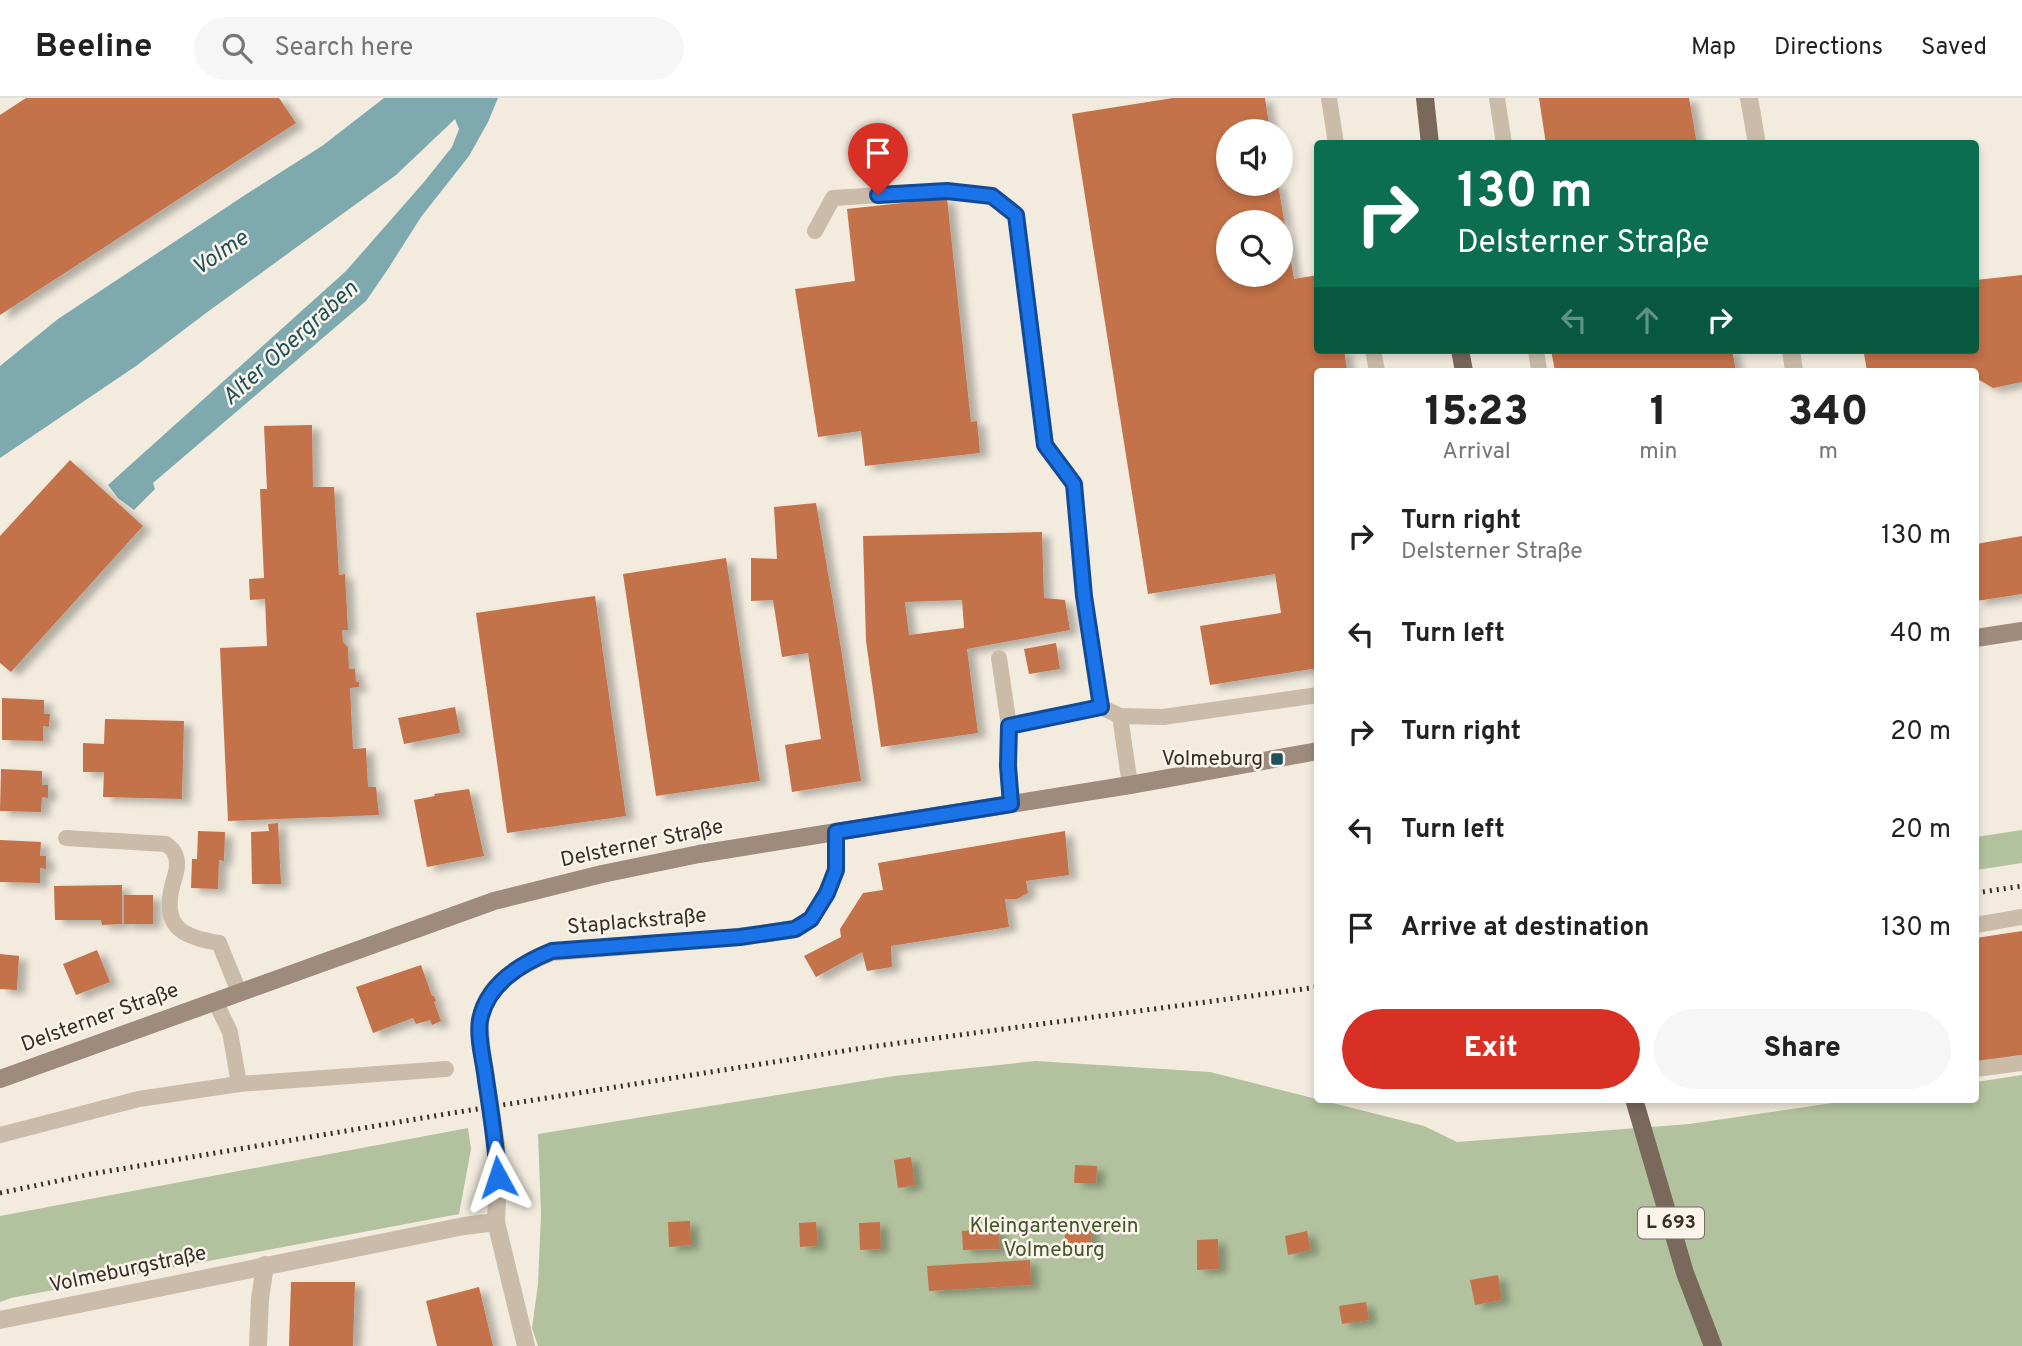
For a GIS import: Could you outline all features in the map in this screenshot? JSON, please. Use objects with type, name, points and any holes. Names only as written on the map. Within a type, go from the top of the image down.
[{"type":"main road","points":[[1425,98],[1430,140]]},
{"type":"main road","name":"L 693","points":[[1635,1103],[1685,1273],[1713,1346]]},
{"type":"street","points":[[1749,98],[1755,140]]},
{"type":"street","points":[[1979,638],[2022,631]]},
{"type":"street","name":"Delsterner Straße","points":[[0,1079],[494,901],[602,874],[699,854],[1130,785],[1314,752]]},
{"type":"street","name":"Staplackstraße","points":[[526,1346],[496,1222],[496,1145],[480,1021],[488,1000],[506,976],[528,961],[552,951],[740,937],[795,929],[811,919],[827,893],[836,870],[836,832]]},
{"type":"street","name":"Volmeburgstraße","points":[[0,1320],[265,1265],[496,1222]]},
{"type":"street","points":[[258,1346],[265,1265]]},
{"type":"lane","points":[[1328,98],[1335,140]]},
{"type":"lane","points":[[1497,98],[1503,140]]},
{"type":"lane","points":[[815,231],[833,198],[947,191],[992,196],[1016,215],[1045,445],[1074,484],[1084,596],[1101,707]]},
{"type":"lane","points":[[999,658],[1009,726],[1011,804]]},
{"type":"lane","points":[[1009,726],[1101,707],[1120,716],[1163,717],[1314,696]]},
{"type":"lane","points":[[1120,716],[1130,785]]},
{"type":"lane","points":[[66,838],[166,844],[174,852],[177,868],[169,896],[169,910],[173,922],[183,933],[219,943],[239,992]]},
{"type":"lane","points":[[1979,924],[2022,917]]},
{"type":"lane","points":[[215,1000],[230,1032],[239,1084]]},
{"type":"lane","points":[[1979,1069],[2022,1063]]},
{"type":"lane","points":[[0,1135],[139,1099],[239,1084],[446,1069]]},
{"type":"green space","points":[[2022,830],[2022,863],[1979,870],[1979,837]]},
{"type":"green space","name":"Kleingartenverein Volmeburg","points":[[1036,1061],[1210,1072],[1314,1098],[1314,1103],[1333,1103],[1424,1126],[1457,1142],[1689,1124],[1833,1103],[1979,1103],[1979,1082],[2022,1075],[2022,1346],[538,1346],[532,1328],[538,1284],[541,1214],[538,1134],[894,1076]]},
{"type":"green space","points":[[468,1128],[471,1149],[459,1214],[0,1302],[0,1216]]},
{"type":"water","points":[[384,98],[498,98],[469,156],[421,217],[366,301],[153,483],[155,489],[134,510],[118,498],[108,485],[346,271],[452,147],[459,129],[455,119],[396,175],[136,366],[0,458],[0,366],[58,319],[322,146]]},
{"type":"building","points":[[26,98],[279,98],[296,123],[0,315],[0,115]]},
{"type":"building","points":[[1173,98],[1265,98],[1268,119],[1216,119],[1216,196],[1280,196],[1282,210],[1216,210],[1216,287],[1293,287],[1293,273],[1294,279],[1314,276],[1314,354],[1345,354],[1347,368],[1314,368],[1314,669],[1210,685],[1200,626],[1281,613],[1275,574],[1148,594],[1072,114]]},
{"type":"building","points":[[1539,98],[1689,98],[1696,140],[1545,140]]},
{"type":"building","points":[[947,198],[971,422],[977,421],[980,453],[865,466],[861,431],[818,437],[795,289],[855,281],[847,209]]},
{"type":"building","points":[[2022,275],[2022,382],[1993,388],[1979,380],[1979,368],[1866,368],[1864,354],[1979,354],[1979,280]]},
{"type":"building","points":[[1552,354],[1733,354],[1735,368],[1554,368]]},
{"type":"building","points":[[312,425],[313,487],[334,487],[339,575],[345,574],[348,630],[342,630],[343,642],[348,647],[349,669],[355,669],[356,682],[359,682],[359,687],[350,688],[353,749],[366,748],[368,787],[376,787],[379,815],[228,821],[220,648],[267,646],[265,599],[250,600],[249,579],[264,578],[260,489],[267,489],[264,426]]},
{"type":"building","points":[[70,460],[143,526],[11,672],[0,663],[0,536]]},
{"type":"building","points":[[816,503],[861,781],[792,792],[785,745],[821,739],[808,653],[782,657],[773,600],[751,601],[751,558],[777,559],[774,507]]},
{"type":"building","points":[[1042,532],[1044,598],[1065,600],[1070,630],[967,649],[978,733],[881,747],[866,641],[863,536]],"holes":[[[962,600],[964,628],[909,635],[905,602]]]},
{"type":"building","points":[[2022,536],[2022,594],[1979,601],[1979,543]]},
{"type":"building","points":[[726,558],[760,781],[656,796],[623,574]]},
{"type":"building","points":[[595,596],[626,816],[507,833],[476,613]]},
{"type":"building","points":[[1056,643],[1060,669],[1029,674],[1024,649]]},
{"type":"building","points":[[2,698],[44,700],[44,714],[50,714],[49,727],[43,726],[43,741],[2,740]]},
{"type":"building","points":[[455,707],[460,733],[404,744],[398,718]]},
{"type":"building","points":[[105,719],[184,721],[182,799],[103,797],[104,772],[83,772],[83,743],[104,744]]},
{"type":"building","points":[[1,769],[42,771],[42,785],[48,785],[48,798],[42,797],[41,812],[0,811]]},
{"type":"building","points":[[469,789],[484,856],[427,867],[414,800]]},
{"type":"building","points":[[278,823],[281,884],[252,884],[251,832],[269,831],[268,824]]},
{"type":"building","points":[[198,831],[225,832],[224,861],[219,860],[218,889],[191,888],[192,859],[197,859]]},
{"type":"building","points":[[1065,831],[1069,875],[1026,881],[1028,893],[1017,899],[1005,899],[1009,927],[891,946],[892,967],[867,971],[862,952],[816,977],[804,956],[841,937],[840,929],[863,893],[883,890],[878,863]]},
{"type":"building","points":[[0,840],[41,842],[40,856],[46,856],[46,869],[40,868],[40,883],[0,882]]},
{"type":"building","points":[[122,885],[122,924],[102,925],[101,920],[55,920],[54,886]]},
{"type":"building","points":[[124,895],[153,895],[153,924],[124,924]]},
{"type":"building","points":[[2022,931],[2022,1055],[1979,1062],[1979,938]]},
{"type":"building","points":[[97,950],[110,982],[76,995],[63,964]]},
{"type":"building","points":[[0,954],[19,956],[17,990],[0,989]]},
{"type":"building","points":[[421,965],[441,1021],[432,1025],[430,1020],[416,1024],[413,1018],[373,1033],[356,987]]},
{"type":"building","points":[[911,1157],[915,1185],[898,1188],[894,1160]]},
{"type":"building","points":[[1075,1165],[1097,1166],[1096,1183],[1074,1183]]},
{"type":"building","points":[[690,1221],[691,1245],[669,1247],[668,1222]]},
{"type":"building","points":[[816,1222],[818,1246],[800,1247],[799,1223]]},
{"type":"building","points":[[880,1222],[881,1249],[860,1250],[859,1223]]},
{"type":"building","points":[[1090,1223],[1092,1250],[1066,1252],[1064,1225]]},
{"type":"building","points":[[999,1228],[1000,1249],[963,1250],[962,1231]]},
{"type":"building","points":[[1307,1231],[1311,1250],[1288,1255],[1285,1236]]},
{"type":"building","points":[[1218,1239],[1219,1269],[1197,1270],[1197,1240]]},
{"type":"building","points":[[1030,1260],[1031,1285],[929,1291],[927,1266]]},
{"type":"building","points":[[1498,1275],[1502,1300],[1475,1305],[1470,1280]]},
{"type":"building","points":[[291,1282],[355,1282],[353,1346],[289,1346]]},
{"type":"building","points":[[479,1287],[493,1346],[437,1346],[426,1301]]},
{"type":"building","points":[[1366,1302],[1369,1320],[1342,1324],[1339,1306]]},
{"type":"railway","points":[[1979,893],[2022,886]]},
{"type":"railway","points":[[0,1193],[91,1174],[452,1113],[862,1048],[1314,988]]},
{"type":"place","name":"Volmeburg","points":[[1277,759]]},
{"type":"route","points":[[498,1177],[480,1021],[488,1000],[506,976],[528,961],[552,951],[740,937],[795,929],[811,919],[827,893],[836,870],[836,832],[1011,804],[1009,726],[1101,707],[1084,596],[1074,484],[1045,445],[1016,215],[992,196],[947,191],[878,195]]},
{"type":"water label","name":"Volme","points":[[221,254]]},
{"type":"water label","name":"Alter Obergraben","points":[[291,344]]}]
